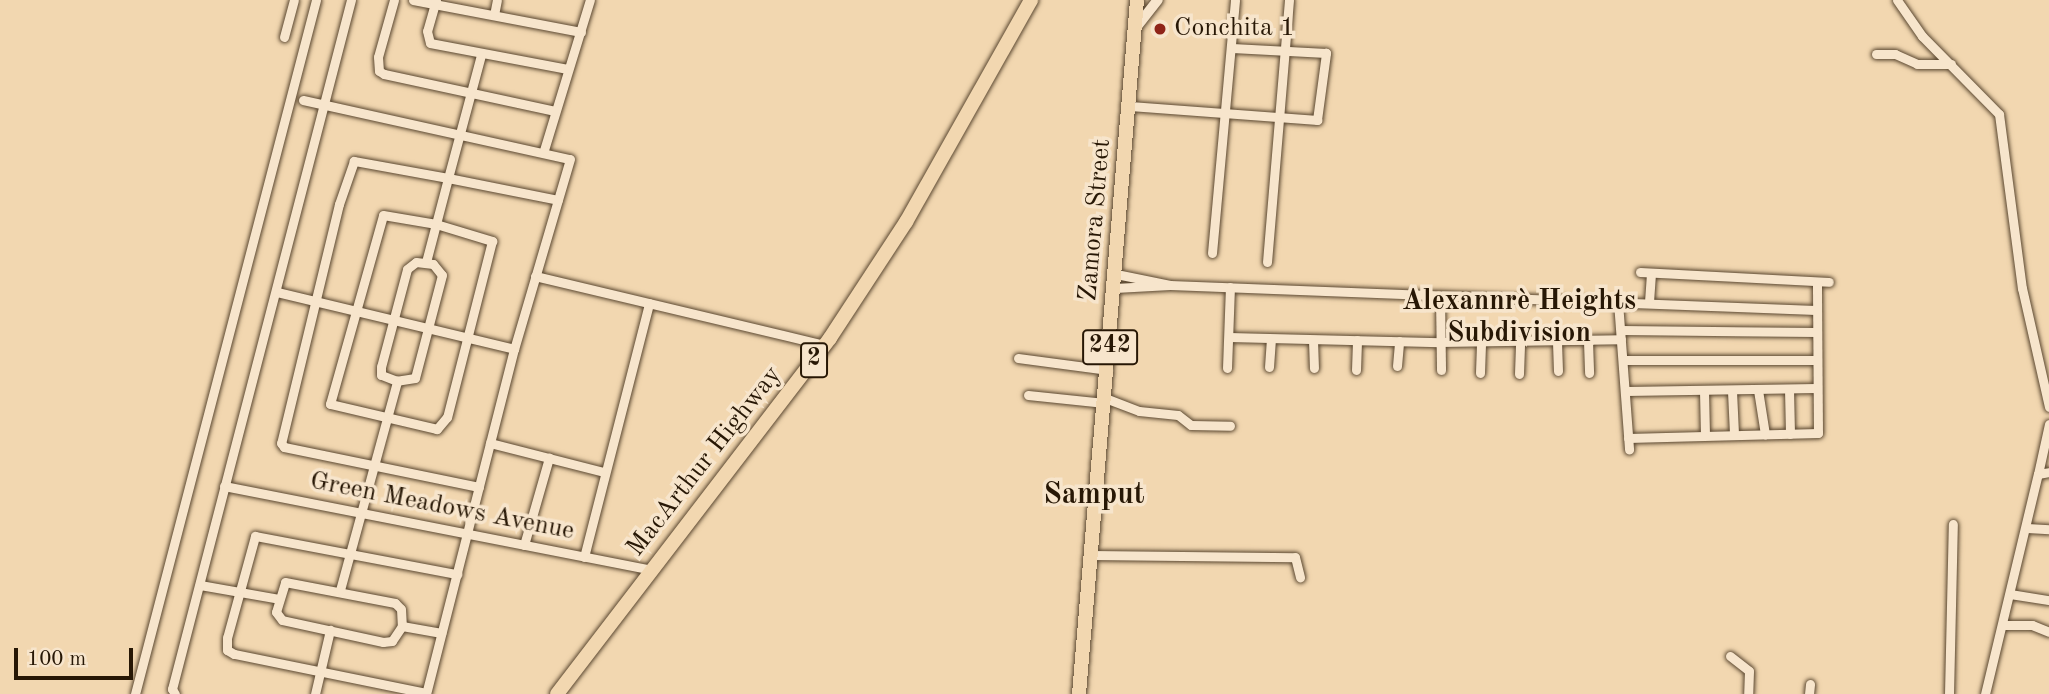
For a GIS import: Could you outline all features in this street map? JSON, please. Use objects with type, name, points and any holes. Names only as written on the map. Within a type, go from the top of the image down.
[{"type":"main road","name":"MacArthur Highway","points":[[557,694],[825,345],[906,222],[1031,0]]},
{"type":"main road","name":"Zamora Street","points":[[1079,694],[1137,0]]},
{"type":"street","points":[[284,37],[293,0]]},
{"type":"street","points":[[135,694],[316,0]]},
{"type":"street","points":[[175,694],[172,689],[351,0]]},
{"type":"street","points":[[394,0],[379,57],[379,71],[392,77],[555,111]]},
{"type":"street","points":[[413,0],[435,2],[580,32]]},
{"type":"street","points":[[494,15],[498,0]]},
{"type":"street","points":[[544,150],[590,0]]},
{"type":"street","points":[[1135,29],[1158,0]]},
{"type":"street","points":[[1212,253],[1235,0]]},
{"type":"street","points":[[1267,262],[1289,0]]},
{"type":"street","points":[[1897,0],[1922,36],[1993,106],[2001,121],[2022,288],[2049,407]]},
{"type":"street","points":[[435,2],[427,31],[429,43],[481,55],[568,69]]},
{"type":"street","points":[[1130,106],[1317,120],[1327,56],[1320,51],[1231,48]]},
{"type":"street","points":[[1876,54],[1895,54],[1917,64],[1951,64]]},
{"type":"street","points":[[426,262],[481,55]]},
{"type":"street","points":[[303,100],[544,150],[570,159],[514,349],[468,533],[426,694],[228,650],[239,592],[255,536],[457,575]]},
{"type":"street","points":[[479,487],[375,467],[281,443],[315,301],[354,161],[558,200]]},
{"type":"street","points":[[381,217],[436,224],[486,236],[492,241],[468,339],[442,427],[387,420],[330,404],[353,310],[381,217]]},
{"type":"street","points":[[426,262],[442,275],[429,329],[415,378],[397,381],[380,372],[408,266],[426,262]]},
{"type":"street","points":[[1640,272],[1829,282]]},
{"type":"street","points":[[1649,302],[1651,273]]},
{"type":"street","points":[[535,276],[825,345]]},
{"type":"street","points":[[1131,289],[1132,276]]},
{"type":"street","points":[[1115,281],[1132,276],[1170,285]]},
{"type":"street","points":[[1115,281],[1131,289],[1170,285],[1816,310]]},
{"type":"street","points":[[1628,438],[1818,433],[1815,360],[1817,282]]},
{"type":"street","points":[[1227,368],[1230,288]]},
{"type":"street","points":[[277,292],[514,349]]},
{"type":"street","points":[[1440,296],[1441,370]]},
{"type":"street","points":[[1618,302],[1629,450]]},
{"type":"street","points":[[584,557],[649,303]]},
{"type":"street","points":[[1228,337],[1557,342],[1588,341],[1621,334],[1816,332]]},
{"type":"street","points":[[1269,367],[1271,339]]},
{"type":"street","points":[[1313,340],[1314,369]]},
{"type":"street","points":[[1356,370],[1357,340]]},
{"type":"street","points":[[1397,366],[1399,341]]},
{"type":"street","points":[[1588,341],[1589,373]]},
{"type":"street","points":[[1480,373],[1481,342]]},
{"type":"street","points":[[1519,374],[1520,342]]},
{"type":"street","points":[[1557,342],[1558,371]]},
{"type":"street","points":[[1018,358],[1108,370]]},
{"type":"street","points":[[1624,360],[1815,360]]},
{"type":"street","points":[[340,590],[397,381]]},
{"type":"street","points":[[1626,391],[1816,388]]},
{"type":"street","points":[[1789,389],[1790,434]]},
{"type":"street","points":[[1758,390],[1765,435]]},
{"type":"street","points":[[1704,391],[1704,435]]},
{"type":"street","points":[[1732,391],[1734,434]]},
{"type":"street","points":[[1028,395],[1105,400],[1139,411],[1178,415],[1191,425],[1230,426]]},
{"type":"street","points":[[1985,694],[2027,528],[2049,424]]},
{"type":"street","points":[[490,443],[604,472]]},
{"type":"street","points":[[524,545],[549,458]]},
{"type":"street","points":[[2038,474],[2049,472]]},
{"type":"street","name":"Green Meadows Avenue","points":[[224,486],[652,570]]},
{"type":"street","points":[[1949,694],[1954,524]]},
{"type":"street","points":[[2027,528],[2049,528]]},
{"type":"street","points":[[1091,555],[1295,557],[1300,577]]},
{"type":"street","points":[[285,582],[340,590],[395,603],[401,609],[402,626],[393,641],[383,642],[278,618],[279,599],[285,582]]},
{"type":"street","points":[[200,585],[279,599]]},
{"type":"street","points":[[2010,594],[2049,600]]},
{"type":"street","points":[[2004,625],[2032,625],[2049,632]]},
{"type":"street","points":[[402,626],[441,633]]},
{"type":"street","points":[[315,694],[330,630]]},
{"type":"street","points":[[1730,656],[1749,671],[1748,694]]},
{"type":"place","name":"Conchita 1","points":[[1160,29]]},
{"type":"district","name":"Alexannrè Heights Subdivision","points":[[1519,318]]},
{"type":"district","name":"Samput","points":[[1094,495]]}]
